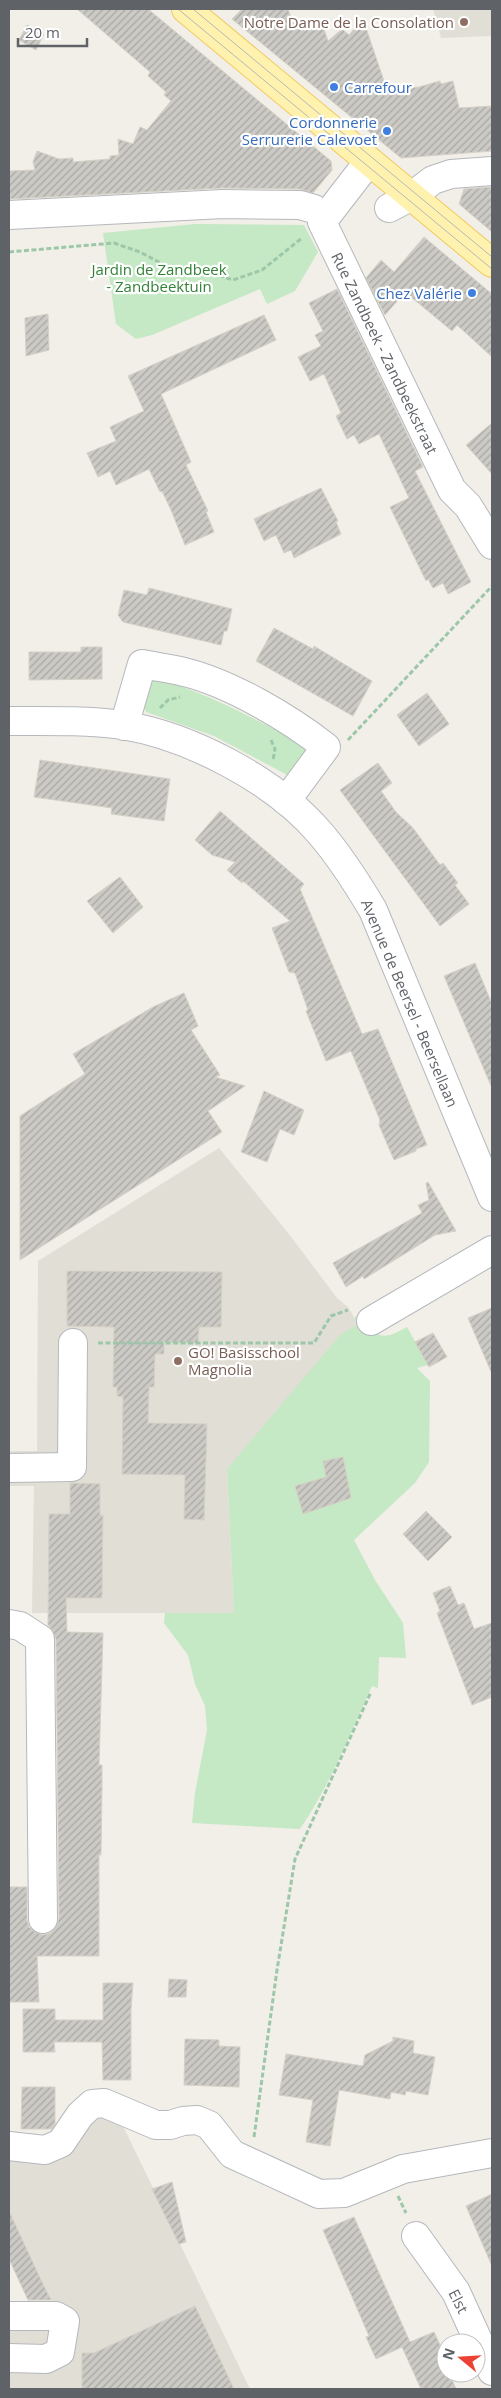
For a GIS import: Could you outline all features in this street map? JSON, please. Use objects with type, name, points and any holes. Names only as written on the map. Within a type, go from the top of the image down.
[{"type":"main road","points":[[186,9],[369,161],[400,202],[492,263]]},
{"type":"street","points":[[9,215],[223,204],[300,205],[318,216],[369,161]]},
{"type":"street","points":[[400,202],[433,180],[451,174],[492,171]]},
{"type":"street","name":"Rue Zandbeek - Zandbeekstraat","points":[[318,216],[452,490],[468,506],[492,546]]},
{"type":"street","points":[[124,726],[142,664],[185,672],[234,690],[308,733],[326,748],[286,801]]},
{"type":"street","name":"Avenue de Beersel - Beersellaan","points":[[9,721],[82,721],[124,726],[191,744],[227,760],[286,801],[318,831],[348,869],[374,910],[492,1197]]},
{"type":"street","points":[[360,1315],[492,1250]]},
{"type":"street","points":[[9,1468],[72,1467],[73,1343]]},
{"type":"street","points":[[9,1624],[20,1626],[40,1639],[43,1919]]},
{"type":"street","points":[[9,2146],[46,2150],[61,2143],[80,2115],[92,2104],[104,2103],[156,2125],[170,2125],[183,2121],[197,2120],[209,2125],[232,2154],[319,2194],[344,2193],[403,2169],[492,2153]]},
{"type":"street","name":"Elst","points":[[416,2236],[456,2292],[492,2371]]},
{"type":"street","points":[[9,2316],[56,2316],[65,2321],[60,2352],[46,2359],[9,2358]]},
{"type":"path","points":[[9,252],[114,243],[140,252],[176,271],[202,270],[233,280],[262,270],[318,216]]},
{"type":"path","points":[[326,748],[350,739],[492,586]]},
{"type":"path","points":[[268,737],[275,748],[273,762]]},
{"type":"path","points":[[73,1343],[314,1343],[331,1316],[360,1315]]},
{"type":"path","points":[[250,2162],[276,1970],[295,1859],[371,1692]]},
{"type":"path","points":[[388,2176],[416,2236]]},
{"type":"shaded area","name":"Notre Dame de la Consolation","points":[[433,9],[492,9],[492,36],[441,38]]},
{"type":"shaded area","name":"GO! Basisschool Magnolia","points":[[219,1148],[289,1234],[337,1298],[348,1307],[358,1324],[352,1328],[227,1469],[234,1613],[32,1613],[34,1486],[9,1486],[9,1451],[37,1451],[38,1261]]},
{"type":"shaded area","points":[[113,2114],[125,2130],[250,2389],[9,2389],[9,2307],[54,2307],[9,2211],[9,2158],[30,2162],[51,2160],[84,2115]]},
{"type":"green space","name":"Jardin de Zandbeek - Zandbeektuin","points":[[195,224],[304,225],[318,252],[295,291],[267,304],[260,289],[152,335],[136,339],[116,324],[103,233]]},
{"type":"green space","points":[[157,679],[214,699],[304,745],[306,748],[291,777],[214,736],[146,712],[144,698],[146,688]]},
{"type":"green space","points":[[362,1313],[371,1328],[380,1335],[391,1335],[407,1327],[428,1365],[417,1368],[430,1381],[429,1462],[415,1483],[354,1540],[375,1580],[403,1623],[406,1658],[379,1657],[378,1688],[372,1686],[321,1795],[300,1829],[192,1823],[195,1793],[207,1730],[205,1706],[195,1684],[188,1655],[164,1623],[165,1613],[234,1613],[227,1469],[339,1336],[358,1324],[354,1318]]},
{"type":"building","points":[[77,9],[148,9],[331,161],[332,170],[313,193],[300,189],[222,188],[9,199],[9,171],[35,170],[33,162],[37,151],[59,159],[73,158],[73,162],[110,159],[110,156],[119,155],[118,139],[133,144],[140,127],[147,130],[171,101],[164,95],[166,92],[148,76],[150,72]]},
{"type":"building","points":[[242,9],[288,9],[295,28],[321,20],[328,41],[342,29],[349,35],[363,19],[387,90],[419,87],[440,81],[441,84],[453,81],[459,108],[492,106],[492,151],[401,158],[232,19]]},
{"type":"building","points":[[27,25],[44,34],[36,50],[19,40]]},
{"type":"building","points":[[492,187],[492,232],[459,204],[464,189]]},
{"type":"building","points":[[424,237],[492,294],[492,357],[457,325],[452,331],[405,292],[385,315],[366,278],[381,260],[394,272]]},
{"type":"building","points":[[337,289],[423,467],[415,471],[471,582],[448,594],[443,583],[433,588],[428,579],[426,581],[390,507],[409,498],[379,434],[359,444],[354,435],[347,439],[336,416],[341,413],[324,374],[310,381],[298,357],[321,346],[315,335],[323,331],[309,303]]},
{"type":"building","points":[[48,314],[49,350],[26,356],[25,318]]},
{"type":"building","points":[[264,315],[276,340],[161,394],[191,462],[186,465],[208,511],[206,512],[214,532],[185,545],[162,491],[160,492],[149,469],[116,485],[110,471],[98,477],[87,453],[116,441],[110,427],[144,411],[128,376]]},
{"type":"building","points":[[492,423],[492,474],[466,445]]},
{"type":"building","points":[[321,488],[338,521],[336,522],[341,534],[294,558],[291,550],[284,553],[276,535],[264,541],[254,519]]},
{"type":"building","points":[[149,588],[232,609],[227,631],[224,631],[221,645],[123,622],[118,615],[124,590],[147,595]]},
{"type":"building","points":[[274,628],[313,649],[314,646],[372,681],[353,716],[256,661]]},
{"type":"building","points":[[81,647],[102,647],[102,679],[29,680],[29,652],[81,652]]},
{"type":"building","points":[[427,693],[449,724],[419,746],[397,715]]},
{"type":"building","points":[[40,760],[170,779],[164,821],[111,814],[112,808],[34,797]]},
{"type":"building","points":[[378,763],[392,783],[381,791],[396,812],[413,828],[440,865],[443,863],[458,883],[455,885],[469,904],[440,926],[340,790]]},
{"type":"building","points":[[220,811],[304,884],[300,889],[362,1034],[378,1029],[427,1145],[394,1160],[379,1125],[380,1120],[351,1051],[326,1061],[306,1011],[308,1010],[295,973],[289,972],[272,928],[290,921],[243,881],[242,883],[227,870],[235,862],[212,855],[195,840]]},
{"type":"building","points":[[120,877],[143,907],[113,933],[87,901]]},
{"type":"building","points":[[475,963],[492,1004],[492,1088],[444,976]]},
{"type":"building","points":[[184,993],[198,1026],[191,1030],[220,1075],[215,1077],[245,1086],[208,1111],[222,1132],[20,1260],[20,1116],[85,1074],[73,1054],[153,1007]]},
{"type":"building","points":[[264,1091],[304,1110],[294,1135],[280,1129],[267,1162],[241,1152]]},
{"type":"building","points":[[428,1182],[456,1231],[435,1235],[364,1279],[363,1276],[346,1287],[333,1263],[422,1213],[418,1205],[429,1200],[426,1183]]},
{"type":"building","points":[[67,1271],[222,1272],[221,1327],[199,1327],[198,1343],[164,1342],[164,1354],[155,1354],[154,1387],[149,1387],[148,1423],[207,1424],[204,1520],[184,1519],[185,1475],[122,1474],[123,1397],[117,1396],[117,1387],[113,1387],[114,1327],[67,1326]]},
{"type":"building","points":[[492,1308],[492,1374],[468,1318]]},
{"type":"building","points":[[433,1333],[447,1357],[429,1367],[415,1342]]},
{"type":"building","points":[[343,1457],[351,1498],[303,1514],[295,1486],[326,1477],[323,1461]]},
{"type":"building","points":[[70,1483],[100,1484],[100,1515],[103,1515],[102,1598],[66,1598],[67,1632],[103,1633],[99,1765],[102,1765],[102,1788],[101,1855],[99,1855],[99,1956],[37,1956],[39,2002],[9,2002],[9,1887],[27,1887],[27,1920],[29,1927],[35,1932],[43,1935],[51,1933],[59,1919],[56,1639],[48,1625],[49,1514],[70,1514]]},
{"type":"building","points":[[426,1511],[452,1537],[428,1561],[403,1534]]},
{"type":"building","points":[[450,1586],[458,1605],[464,1603],[474,1629],[492,1623],[492,1697],[472,1705],[437,1613],[440,1611],[433,1593]]},
{"type":"building","points":[[169,1979],[187,1980],[186,1997],[168,1997]]},
{"type":"building","points":[[103,1983],[133,1983],[131,2080],[103,2080],[102,2042],[54,2042],[55,2052],[23,2052],[23,2009],[55,2009],[55,2020],[103,2020]]},
{"type":"building","points":[[393,2037],[414,2041],[413,2053],[435,2057],[428,2095],[406,2091],[405,2095],[391,2092],[390,2099],[339,2090],[330,2146],[306,2142],[313,2100],[279,2095],[286,2054],[363,2066],[365,2055],[393,2041]]},
{"type":"building","points":[[185,2039],[219,2040],[219,2046],[240,2047],[239,2087],[184,2085]]},
{"type":"building","points":[[22,2087],[55,2087],[55,2124],[52,2129],[21,2129]]},
{"type":"building","points":[[172,2182],[186,2242],[179,2244],[152,2189]]},
{"type":"building","points":[[492,2194],[492,2266],[466,2206]]},
{"type":"building","points":[[9,2211],[51,2300],[28,2300],[9,2259]]},
{"type":"building","points":[[354,2217],[410,2342],[434,2332],[436,2336],[436,2383],[453,2383],[456,2389],[421,2389],[402,2347],[376,2359],[366,2337],[369,2336],[323,2230]]},
{"type":"building","points":[[195,2306],[234,2389],[82,2389],[82,2353],[94,2353]]},
{"type":"tram line","points":[[178,9],[492,269]]},
{"type":"tram line","points":[[193,9],[492,257]]},
{"type":"place","name":"Notre Dame de la Consolation","points":[[464,22]]},
{"type":"place","name":"Carrefour","points":[[334,87]]},
{"type":"place","name":"Cordonnerie Serrurerie Calevoet","points":[[387,131]]},
{"type":"place","name":"Chez Valérie","points":[[472,293]]},
{"type":"place","name":"GO! Basisschool Magnolia","points":[[178,1361]]}]
